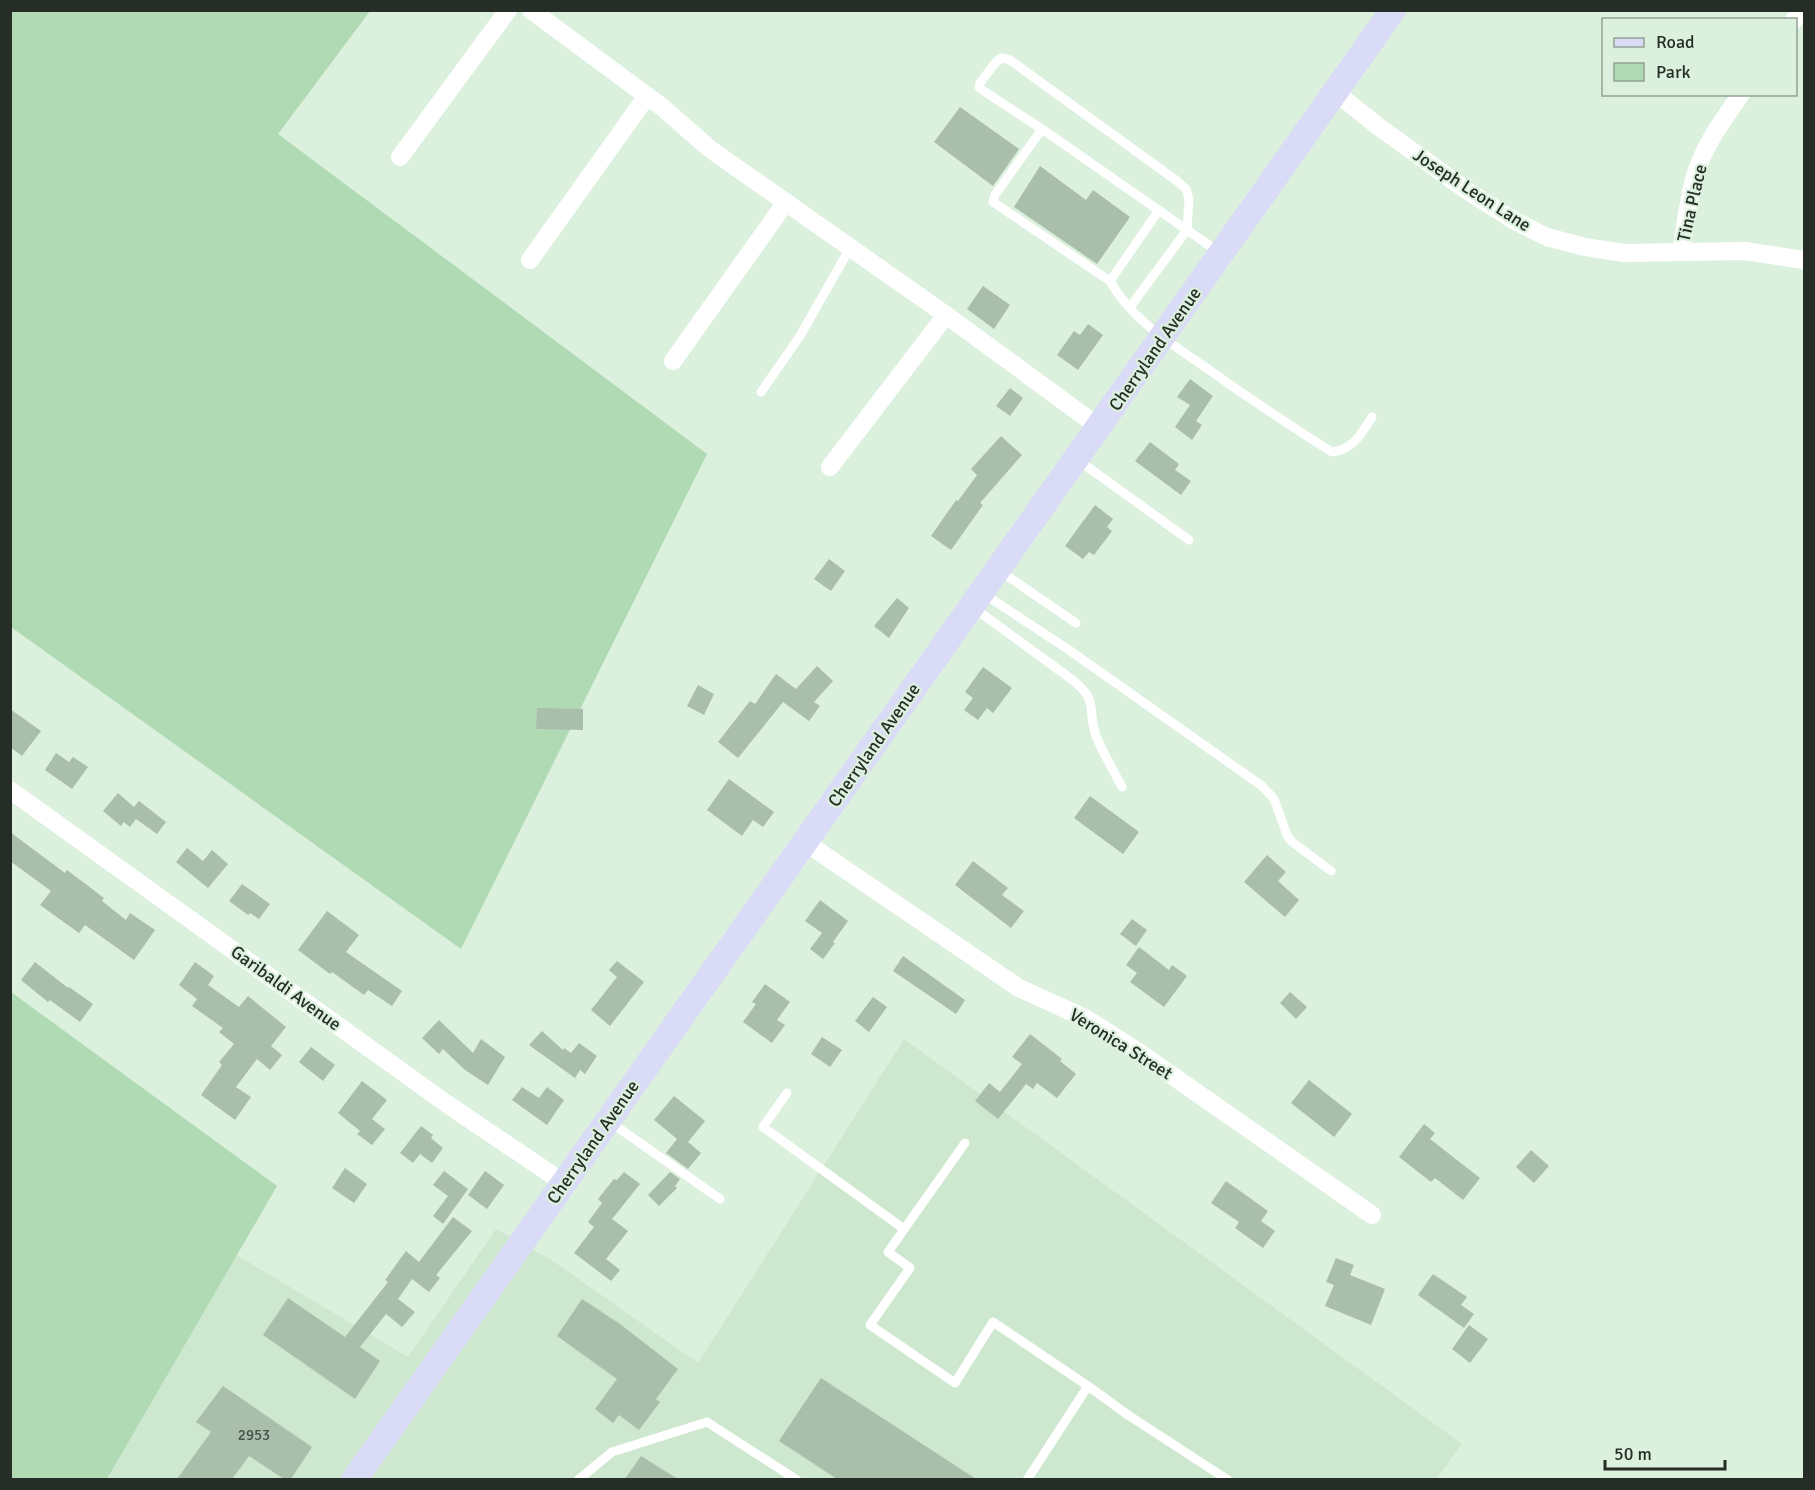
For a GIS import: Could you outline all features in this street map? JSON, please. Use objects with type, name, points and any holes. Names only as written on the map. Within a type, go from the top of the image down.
[{"type":"street","points":[[400,157],[508,10]]},
{"type":"street","points":[[531,10],[647,96],[710,149],[946,315],[1099,427]]},
{"type":"street","name":"Cherryland Avenue","points":[[354,1479],[1393,10]]},
{"type":"street","name":"Joseph Leon Lane","points":[[1335,92],[1466,190],[1515,221],[1547,237],[1585,248],[1624,253],[1745,251],[1804,260]]},
{"type":"street","points":[[530,260],[647,96]]},
{"type":"street","name":"Tina Place","points":[[1681,252],[1697,168],[1716,130],[1740,96]]},
{"type":"street","points":[[673,361],[786,202]]},
{"type":"street","points":[[830,467],[946,315]]},
{"type":"street","name":"Garibaldi Avenue","points":[[10,789],[437,1097],[564,1183]]},
{"type":"street","name":"Veronica Street","points":[[806,842],[1019,988],[1087,1019],[1137,1051],[1372,1215]]},
{"type":"lane","points":[[1130,307],[1187,230],[1189,199],[1186,189],[1010,60],[1000,58],[979,87],[1042,129],[1187,230],[1222,254]]},
{"type":"lane","points":[[1042,129],[995,195],[993,202],[1110,281],[1116,292],[1144,323],[1263,409],[1332,452],[1343,451],[1353,445],[1372,417]]},
{"type":"lane","points":[[1110,281],[1159,210]]},
{"type":"lane","points":[[761,392],[800,336],[850,248]]},
{"type":"lane","points":[[1076,459],[1189,540]]},
{"type":"lane","points":[[998,570],[1076,623]]},
{"type":"lane","points":[[977,600],[1088,695],[1093,709],[1096,734],[1122,787]]},
{"type":"lane","points":[[977,600],[1069,650],[1262,786],[1274,799],[1291,841],[1331,871]]},
{"type":"lane","points":[[787,1093],[763,1127],[904,1229]]},
{"type":"lane","points":[[608,1120],[720,1199]]},
{"type":"lane","points":[[965,1143],[888,1252],[910,1268],[870,1325],[956,1383],[993,1322],[1128,1415],[1228,1479]]},
{"type":"lane","points":[[1027,1479],[1088,1386]]},
{"type":"lane","points":[[579,1479],[612,1452],[707,1422],[797,1479]]},
{"type":"shaded area","points":[[904,1039],[1462,1444],[1436,1480],[107,1480],[236,1255],[408,1357],[496,1229],[553,1261],[698,1363]]},
{"type":"green space","points":[[11,11],[370,11],[278,134],[707,454],[461,949],[11,627]]},
{"type":"green space","points":[[11,992],[277,1186],[107,1479],[11,1479]]},
{"type":"building","points":[[960,107],[1019,149],[993,186],[934,142]]},
{"type":"building","points":[[1040,166],[1086,200],[1093,190],[1130,217],[1097,264],[1014,207]]},
{"type":"building","points":[[983,286],[1010,305],[994,329],[967,309]]},
{"type":"building","points":[[1088,324],[1103,335],[1078,370],[1057,355],[1074,331],[1080,335]]},
{"type":"building","points":[[1190,379],[1213,396],[1196,421],[1202,425],[1192,440],[1175,427],[1190,405],[1177,397]]},
{"type":"building","points":[[1010,388],[1023,398],[1010,416],[996,406]]},
{"type":"building","points":[[1001,436],[1022,455],[980,503],[983,505],[951,550],[931,536],[977,475],[971,469]]},
{"type":"building","points":[[1150,442],[1179,464],[1175,470],[1191,481],[1181,495],[1135,461]]},
{"type":"building","points":[[1095,505],[1113,519],[1107,527],[1112,531],[1094,555],[1089,552],[1083,559],[1065,546]]},
{"type":"building","points":[[829,559],[845,571],[831,591],[814,579]]},
{"type":"building","points":[[897,598],[909,608],[889,638],[874,626]]},
{"type":"building","points":[[817,666],[833,681],[814,702],[820,706],[809,721],[783,702],[738,758],[718,742],[750,701],[755,704],[776,674],[796,689]]},
{"type":"building","points":[[983,667],[1012,688],[993,713],[987,708],[978,720],[964,710],[973,698],[965,692]]},
{"type":"building","points":[[698,685],[714,694],[704,715],[687,706]]},
{"type":"building","points":[[537,708],[583,709],[583,730],[536,729]]},
{"type":"building","points":[[10,709],[41,731],[22,756],[10,747]]},
{"type":"building","points":[[56,753],[69,762],[73,757],[88,767],[72,789],[45,770]]},
{"type":"building","points":[[729,779],[774,812],[763,827],[753,820],[742,836],[707,810]]},
{"type":"building","points":[[118,793],[134,807],[139,801],[166,822],[157,834],[136,819],[130,827],[124,822],[121,826],[103,811]]},
{"type":"building","points":[[1090,796],[1139,832],[1123,854],[1074,818]]},
{"type":"building","points":[[10,832],[65,873],[67,870],[104,898],[102,901],[126,920],[130,913],[155,930],[134,960],[85,925],[79,933],[40,905],[51,891],[10,861]]},
{"type":"building","points":[[187,848],[203,861],[212,850],[228,864],[208,888],[176,862]]},
{"type":"building","points":[[1267,855],[1286,872],[1278,881],[1299,900],[1285,917],[1244,882]]},
{"type":"building","points":[[973,861],[1008,888],[1002,895],[1024,911],[1011,928],[955,885]]},
{"type":"building","points":[[242,884],[270,904],[259,919],[250,913],[248,915],[229,901]]},
{"type":"building","points":[[820,900],[848,921],[823,959],[810,949],[822,933],[805,921]]},
{"type":"building","points":[[327,911],[359,935],[346,952],[402,991],[392,1006],[368,990],[364,995],[332,972],[330,974],[298,950]]},
{"type":"building","points":[[1132,919],[1147,930],[1136,946],[1120,934]]},
{"type":"building","points":[[1139,947],[1169,970],[1172,965],[1187,976],[1164,1007],[1130,982],[1137,973],[1126,965]]},
{"type":"building","points":[[903,956],[965,1000],[956,1014],[893,971]]},
{"type":"building","points":[[617,961],[644,982],[610,1026],[591,1010],[617,977],[609,970]]},
{"type":"building","points":[[35,962],[93,1004],[80,1022],[50,1000],[48,1002],[21,980]]},
{"type":"building","points":[[195,962],[214,976],[208,985],[239,1007],[248,996],[286,1027],[271,1046],[282,1055],[270,1070],[257,1059],[236,1087],[251,1097],[235,1120],[201,1095],[222,1065],[219,1062],[234,1044],[219,1032],[223,1028],[192,1006],[197,999],[179,985]]},
{"type":"building","points":[[765,984],[790,1002],[777,1020],[785,1025],[772,1043],[743,1022],[756,1004],[752,1002]]},
{"type":"building","points":[[1290,992],[1307,1007],[1296,1019],[1280,1003]]},
{"type":"building","points":[[873,997],[887,1007],[869,1032],[855,1021]]},
{"type":"building","points":[[439,1020],[473,1053],[481,1039],[505,1057],[488,1085],[465,1070],[443,1049],[439,1054],[422,1038]]},
{"type":"building","points":[[542,1031],[563,1050],[564,1048],[571,1053],[579,1043],[597,1056],[585,1074],[580,1070],[575,1078],[529,1045]]},
{"type":"building","points":[[1030,1034],[1062,1059],[1060,1061],[1076,1074],[1057,1098],[1037,1083],[1033,1089],[1026,1084],[998,1119],[975,1101],[989,1083],[1000,1092],[1022,1064],[1012,1057]]},
{"type":"building","points":[[822,1037],[842,1050],[830,1067],[811,1054]]},
{"type":"building","points":[[311,1047],[335,1065],[323,1081],[299,1062]]},
{"type":"building","points":[[1309,1080],[1352,1114],[1334,1137],[1291,1103]]},
{"type":"building","points":[[362,1081],[387,1100],[372,1119],[385,1129],[372,1145],[357,1134],[360,1131],[338,1113]]},
{"type":"building","points":[[522,1087],[539,1098],[547,1087],[564,1100],[547,1125],[512,1100]]},
{"type":"building","points":[[674,1096],[705,1121],[688,1142],[701,1153],[688,1169],[666,1153],[677,1139],[654,1120]]},
{"type":"building","points":[[1424,1124],[1435,1133],[1430,1139],[1480,1178],[1463,1200],[1435,1178],[1431,1182],[1399,1157]]},
{"type":"building","points":[[421,1126],[433,1135],[431,1138],[443,1148],[432,1163],[420,1154],[413,1163],[400,1153]]},
{"type":"building","points":[[1531,1150],[1549,1166],[1534,1183],[1516,1167]]},
{"type":"building","points":[[345,1168],[367,1184],[354,1203],[332,1188]]},
{"type":"building","points":[[444,1171],[468,1189],[443,1224],[433,1216],[448,1196],[433,1185]]},
{"type":"building","points":[[485,1171],[504,1185],[487,1209],[468,1195]]},
{"type":"building","points":[[624,1172],[640,1184],[612,1219],[628,1231],[606,1259],[620,1270],[611,1281],[574,1253],[594,1227],[588,1222],[602,1203],[598,1199],[614,1179],[617,1180]]},
{"type":"building","points":[[670,1172],[680,1179],[675,1186],[677,1188],[659,1206],[648,1195]]},
{"type":"building","points":[[1226,1181],[1268,1211],[1261,1221],[1275,1231],[1263,1248],[1235,1228],[1239,1222],[1211,1203]]},
{"type":"building","points":[[453,1217],[472,1231],[436,1275],[440,1278],[429,1292],[412,1279],[398,1299],[415,1312],[402,1327],[386,1314],[360,1347],[380,1361],[355,1399],[263,1335],[288,1298],[345,1337],[388,1282],[385,1280],[406,1251],[419,1262]]},
{"type":"building","points":[[1336,1258],[1354,1265],[1350,1275],[1385,1289],[1371,1325],[1325,1306],[1334,1285],[1326,1282]]},
{"type":"building","points":[[1433,1274],[1467,1297],[1461,1305],[1474,1314],[1464,1328],[1418,1295]]},
{"type":"building","points":[[582,1299],[620,1324],[678,1369],[656,1399],[660,1402],[639,1430],[619,1415],[613,1423],[595,1409],[617,1379],[557,1336]]},
{"type":"building","points":[[1469,1325],[1488,1339],[1470,1363],[1452,1349]]},
{"type":"building","points":[[821,1378],[976,1479],[837,1479],[779,1441]]},
{"type":"building","points":[[223,1386],[312,1447],[291,1479],[284,1479],[249,1456],[232,1479],[177,1479],[211,1432],[196,1422]]},
{"type":"building","points":[[641,1456],[678,1479],[625,1479]]}]
